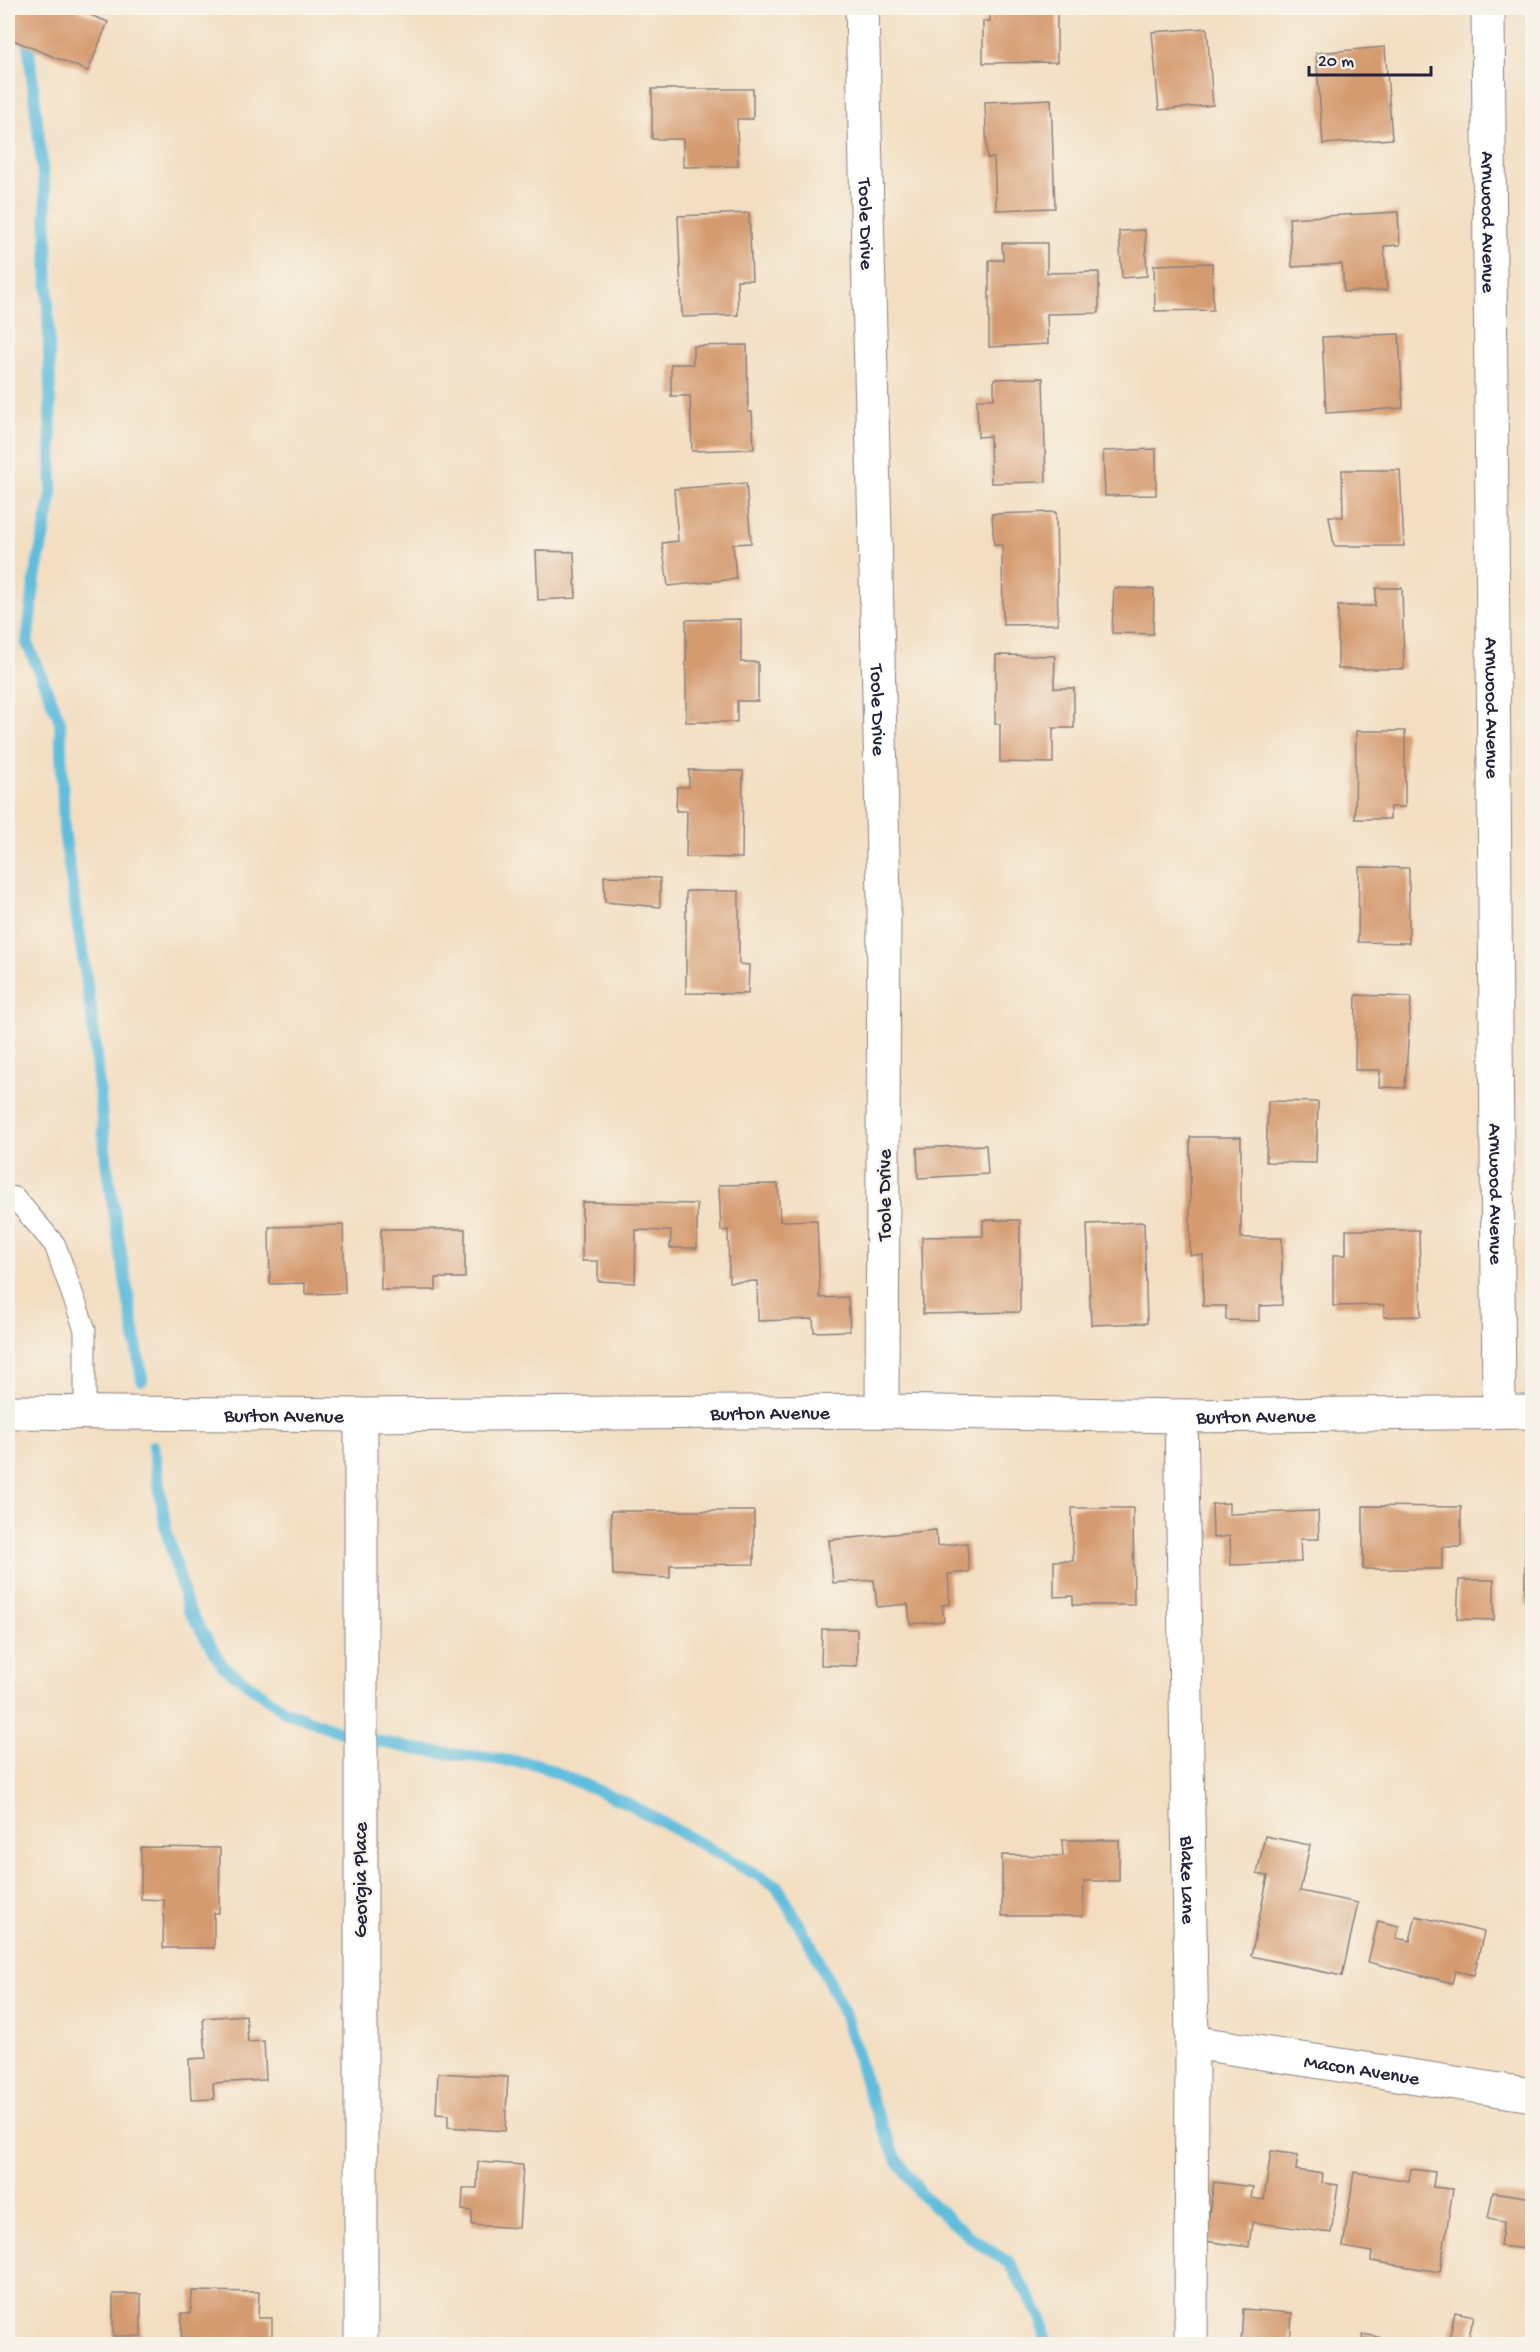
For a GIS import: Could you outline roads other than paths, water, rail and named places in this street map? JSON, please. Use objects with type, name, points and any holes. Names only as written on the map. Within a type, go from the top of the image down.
[{"type":"street","name":"Toole Drive","points":[[862,8],[884,898],[882,1411]]},
{"type":"street","name":"Arnwood Avenue","points":[[1488,8],[1499,1411]]},
{"type":"street","name":"Burton Avenue","points":[[8,1412],[361,1415],[882,1411],[1180,1416],[1533,1412]]},
{"type":"street","name":"Georgia Place","points":[[361,1415],[359,1717],[361,2344]]},
{"type":"street","name":"Blake Lane","points":[[1180,1416],[1192,2042],[1191,2344]]},
{"type":"street","name":"Macon Avenue","points":[[1192,2042],[1533,2095]]},
{"type":"lane","points":[[8,1197],[15,1198],[55,1245],[85,1330],[85,1412]]},
{"type":"waterway","points":[[42,8],[27,32],[46,202],[52,494],[35,577],[27,643],[60,721],[64,831],[92,1018],[107,1168],[142,1380]]},
{"type":"waterway","points":[[153,1446],[166,1530],[188,1609],[223,1666],[285,1711],[343,1733],[413,1749],[536,1764],[629,1804],[777,1886],[812,1947],[844,2013],[870,2097],[896,2158],[921,2194],[966,2234],[1010,2264],[1042,2319],[1046,2344]]}]
